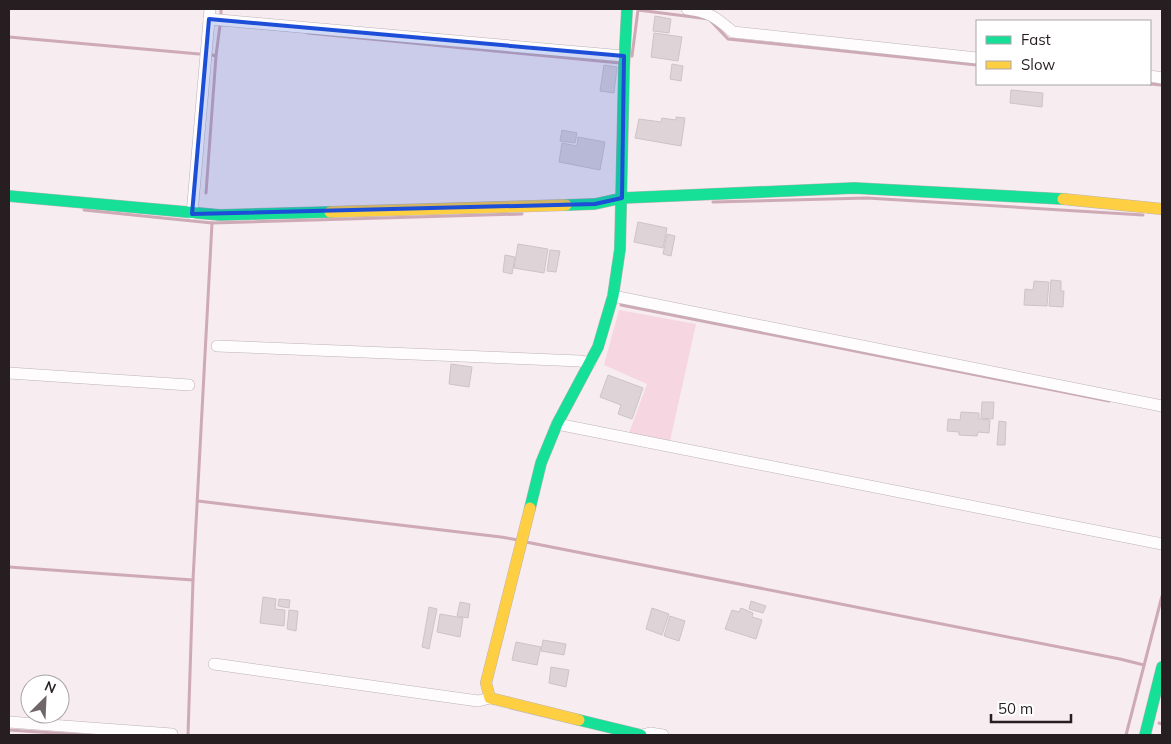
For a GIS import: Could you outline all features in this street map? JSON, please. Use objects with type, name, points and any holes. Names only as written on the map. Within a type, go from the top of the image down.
[{"type":"street","points":[[490,698],[486,683],[541,463],[557,424],[590,363],[604,330],[613,296],[620,249],[627,9]]},
{"type":"street","points":[[687,9],[705,12],[717,19],[732,32],[976,58]]},
{"type":"street","points":[[192,214],[215,17],[624,61]]},
{"type":"street","points":[[9,196],[220,216],[622,203],[854,188],[1048,198],[1162,209]]},
{"type":"street","points":[[613,296],[1162,406]]},
{"type":"street","points":[[217,346],[590,363]]},
{"type":"street","points":[[9,373],[189,385]]},
{"type":"street","points":[[557,424],[1162,544]]},
{"type":"street","points":[[214,664],[478,701],[490,698],[641,735],[650,732],[663,735]]},
{"type":"street","points":[[1145,735],[1162,667]]},
{"type":"street","points":[[9,722],[172,734]]},
{"type":"highlighted area","points":[[209,19],[624,56],[622,198],[595,204],[192,214]]},
{"type":"shaded area","points":[[619,310],[696,324],[670,441],[629,433],[647,384],[604,365]]},
{"type":"building","points":[[655,16],[671,19],[669,33],[653,31]]},
{"type":"building","points":[[654,33],[682,37],[678,61],[651,57]]},
{"type":"building","points":[[672,64],[683,66],[681,81],[670,79]]},
{"type":"building","points":[[604,65],[617,67],[614,93],[600,91]]},
{"type":"building","points":[[1011,90],[1043,93],[1042,107],[1010,103]]},
{"type":"building","points":[[676,117],[685,118],[681,146],[635,138],[639,119],[661,122],[662,118],[676,120]]},
{"type":"building","points":[[562,130],[577,133],[575,143],[560,141]]},
{"type":"building","points":[[578,137],[605,142],[600,170],[559,162],[562,143],[577,146]]},
{"type":"building","points":[[638,222],[667,228],[663,248],[634,242]]},
{"type":"building","points":[[667,234],[675,236],[671,256],[663,254]]},
{"type":"building","points":[[518,244],[548,249],[544,273],[514,268]]},
{"type":"building","points":[[550,250],[560,251],[556,272],[547,271]]},
{"type":"building","points":[[505,255],[515,257],[512,274],[503,272]]},
{"type":"building","points":[[1051,280],[1061,281],[1061,291],[1064,291],[1063,307],[1049,306]]},
{"type":"building","points":[[1034,281],[1049,282],[1047,306],[1024,305],[1025,289],[1033,290]]},
{"type":"building","points":[[451,364],[472,367],[469,387],[449,384]]},
{"type":"building","points":[[608,375],[643,388],[632,419],[618,414],[621,405],[600,397]]},
{"type":"building","points":[[982,402],[994,402],[993,419],[981,418]]},
{"type":"building","points":[[961,412],[979,413],[979,419],[990,420],[989,433],[978,432],[977,436],[959,435],[959,432],[947,431],[948,419],[960,420]]},
{"type":"building","points":[[999,421],[1006,422],[1005,445],[997,445]]},
{"type":"building","points":[[263,597],[276,599],[275,609],[285,610],[284,626],[260,623]]},
{"type":"building","points":[[279,599],[290,600],[289,608],[278,606]]},
{"type":"building","points":[[751,601],[766,606],[763,613],[749,609]]},
{"type":"building","points":[[460,602],[470,604],[468,618],[457,616]]},
{"type":"building","points":[[429,607],[437,609],[429,649],[422,647]]},
{"type":"building","points":[[652,608],[669,614],[662,635],[646,629]]},
{"type":"building","points":[[741,608],[753,613],[752,617],[762,620],[756,639],[725,629],[732,610],[739,612]]},
{"type":"building","points":[[289,610],[298,611],[296,631],[287,629]]},
{"type":"building","points":[[440,614],[463,618],[460,637],[437,632]]},
{"type":"building","points":[[670,616],[685,621],[679,641],[664,636]]},
{"type":"building","points":[[543,640],[566,644],[564,655],[541,651]]},
{"type":"building","points":[[516,642],[541,647],[537,665],[512,660]]},
{"type":"building","points":[[551,667],[569,670],[566,687],[549,683]]},
{"type":"waterway","points":[[221,9],[221,17]]},
{"type":"waterway","points":[[632,56],[638,10],[709,19],[728,39],[976,65]]},
{"type":"waterway","points":[[212,55],[216,56],[220,25],[222,25]]},
{"type":"waterway","points":[[308,33],[620,63]]},
{"type":"waterway","points":[[9,37],[199,54]]},
{"type":"waterway","points":[[206,193],[216,56]]},
{"type":"waterway","points":[[1151,84],[1162,85]]},
{"type":"waterway","points":[[713,202],[867,198],[1143,215]]},
{"type":"waterway","points":[[84,210],[212,223],[522,214]]},
{"type":"waterway","points":[[193,580],[212,223]]},
{"type":"waterway","points":[[621,305],[1109,401]]},
{"type":"waterway","points":[[198,501],[518,540]]},
{"type":"waterway","points":[[526,542],[1144,665]]},
{"type":"waterway","points":[[9,567],[193,580],[188,735]]},
{"type":"waterway","points":[[1126,735],[1162,596]]},
{"type":"waterway","points":[[9,730],[84,735]]},
{"type":"traffic: fast","points":[[530,508],[541,463],[557,424],[598,347],[613,296],[620,249],[627,9]]},
{"type":"traffic: fast","points":[[566,205],[595,204],[622,198],[854,188],[1063,199]]},
{"type":"traffic: fast","points":[[9,196],[220,215],[330,212]]},
{"type":"traffic: fast","points":[[1145,735],[1162,667]]},
{"type":"traffic: fast","points":[[579,720],[641,735]]},
{"type":"traffic: slow","points":[[1063,199],[1162,209]]},
{"type":"traffic: slow","points":[[330,212],[566,205]]},
{"type":"traffic: slow","points":[[530,508],[486,683],[490,698],[579,720]]}]
